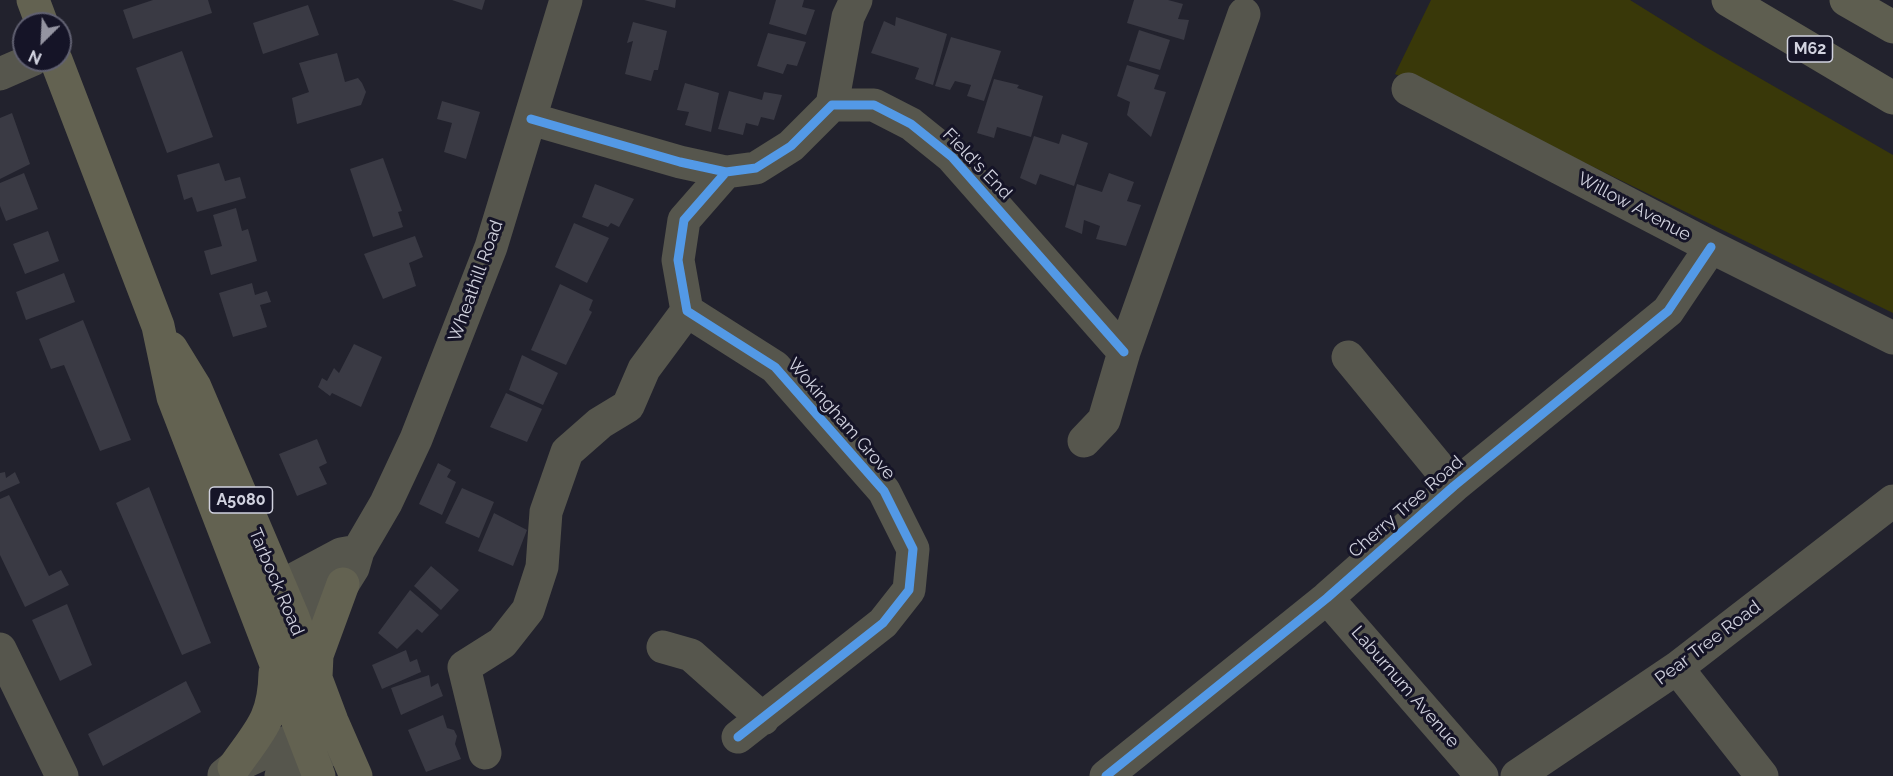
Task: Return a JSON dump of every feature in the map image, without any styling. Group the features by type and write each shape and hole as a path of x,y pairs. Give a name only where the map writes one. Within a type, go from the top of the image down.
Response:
{"highway":[{"name":"M62","path":"1728,0 1893,98"},
{"path":"1846,0 1893,27"}],"main road":[{"name":"Tarbock Road","path":"61,72 158,326 173,397 311,757"},
{"name":"Tarbock Road","path":"158,326 195,387 293,617 356,776"},
{"path":"316,679 317,656 343,584"},
{"path":"228,772 268,719 275,699 276,666"}],"street":[{"name":"Wheathill Road","path":"343,584 353,568 358,551 386,503 420,428 491,247 566,0"},
{"path":"531,119 680,162 726,172 756,168 791,146 832,105 848,17 856,0"},
{"path":"1084,441 1104,420 1124,352 1244,14"},
{"name":"Willow Avenue","path":"1408,89 1711,247 1893,338"},
{"name":"Field's End","path":"832,105 874,105 911,124 952,157 1124,352"},
{"path":"485,753 464,667 502,643 528,610 542,567 546,512 567,452 600,423 628,406 644,369 687,311 678,260 684,219 726,172"},
{"name":"Cherry Tree Road","path":"1106,776 1141,766 1454,486 1668,311 1711,247"},
{"name":"Wokingham Grove","path":"663,647 691,655 750,728 883,623 909,590 913,549 884,491 775,367 687,311"},
{"path":"1348,357 1454,486"},
{"name":"Pear Tree Road","path":"1517,776 1677,668 1893,501"},
{"path":"251,602 341,554 358,551"},
{"path":"263,635 343,584"},
{"name":"Laburnum Avenue","path":"1328,597 1482,776"},
{"path":"0,650 62,776"},
{"path":"1677,668 1762,776"},
{"path":"281,776 311,757 337,732"},
{"path":"228,772 311,757"}],"shaded area":[{"path":"1431,0 1630,0 1704,46 1893,155 1893,313 1579,160 1395,74"}],"building":[{"path":"153,0 208,0 212,13 133,39 123,10"},
{"path":"452,0 485,0 482,10"},
{"path":"644,0 676,0 675,8"},
{"path":"776,0 804,0 802,7 815,10 806,35 769,24"},
{"path":"1134,0 1168,0 1183,4 1178,19 1189,20 1184,40 1127,23"},
{"path":"308,5 319,35 263,54 253,23"},
{"path":"896,17 947,34 933,85 915,79 919,68 871,53 884,21 895,26"},
{"path":"633,22 667,31 658,70 654,70 651,81 625,74 633,41 627,43"},
{"path":"1139,30 1170,40 1160,70 1129,61"},
{"path":"768,33 806,42 797,66 787,64 783,74 757,66"},
{"path":"951,37 1001,51 984,101 967,96 971,85 955,81 950,90 935,86"},
{"path":"182,51 213,137 167,153 136,68"},
{"path":"337,53 345,82 358,78 362,83 366,92 361,105 297,124 292,98 309,92 299,63"},
{"path":"1127,65 1159,75 1154,89 1166,92 1151,137 1127,115 1130,102 1117,96"},
{"path":"994,79 1019,85 1017,88 1043,96 1031,137 997,127 994,138 977,133"},
{"path":"685,83 719,93 711,132 685,125 689,112 677,110"},
{"path":"729,91 762,100 764,92 782,95 774,120 761,117 758,126 746,123 743,135 718,129"},
{"path":"442,101 480,112 466,159 444,152 452,123 437,119"},
{"path":"12,113 30,164 0,179 0,118"},
{"path":"1062,134 1088,143 1074,186 1040,174 1036,185 1020,178 1034,136 1059,144"},
{"path":"383,158 402,211 398,212 403,227 373,237 350,169"},
{"path":"219,163 225,181 240,177 246,198 197,212 192,197 184,200 177,175"},
{"path":"24,173 38,209 6,221 0,206 0,183"},
{"path":"1109,173 1134,182 1127,201 1141,205 1126,246 1096,239 1100,226 1084,220 1082,234 1065,227 1077,184 1102,192"},
{"path":"595,184 634,199 619,227 611,223 608,227 582,217"},
{"path":"236,208 242,231 248,229 257,261 211,275 204,251 222,246 213,215"},
{"path":"574,223 609,238 587,283 555,267"},
{"path":"48,231 59,261 25,274 13,244"},
{"path":"415,236 423,257 409,263 416,286 383,299 364,254"},
{"path":"64,273 75,302 26,320 16,292"},
{"path":"252,283 255,295 267,291 271,302 260,305 267,327 233,337 219,293"},
{"path":"560,284 593,300 589,310 592,312 566,365 531,350"},
{"path":"83,320 131,440 100,451 64,365 51,369 39,339"},
{"path":"354,344 382,357 361,407 332,393 330,396 318,387 322,378 327,381 334,368 339,373"},
{"path":"522,355 558,373 543,405 509,390"},
{"path":"506,393 542,409 527,442 490,427"},
{"path":"317,439 327,463 319,467 327,484 297,496 279,454"},
{"path":"438,463 451,470 447,477 456,482 442,515 419,504"},
{"path":"5,472 6,478 15,472 20,483 0,492 0,473"},
{"path":"149,487 211,643 182,655 116,503"},
{"path":"462,488 494,502 479,538 445,523"},
{"path":"9,495 49,576 61,570 69,585 25,607 0,555 0,499"},
{"path":"494,513 527,530 513,566 478,551"},
{"path":"431,566 459,590 441,610 414,586"},
{"path":"410,590 439,615 422,633 417,629 397,649 378,633"},
{"path":"67,604 92,665 60,681 32,620"},
{"path":"406,650 410,662 417,659 421,672 382,689 372,665"},
{"path":"429,675 431,687 438,683 443,696 401,715 391,688"},
{"path":"186,681 201,712 103,766 88,734"},
{"path":"443,715 447,728 454,730 457,736 455,744 461,759 426,772 408,730"}],"cycle path":[{"path":"531,119 680,162 726,172 756,168 791,146 832,105 874,105 911,124 952,157 1124,352"},
{"path":"726,172 684,220 678,260 687,311 775,367 884,491 913,549 909,590 883,623 738,737"},
{"path":"1106,776 1327,598 1454,486 1668,311 1711,247"}]}
